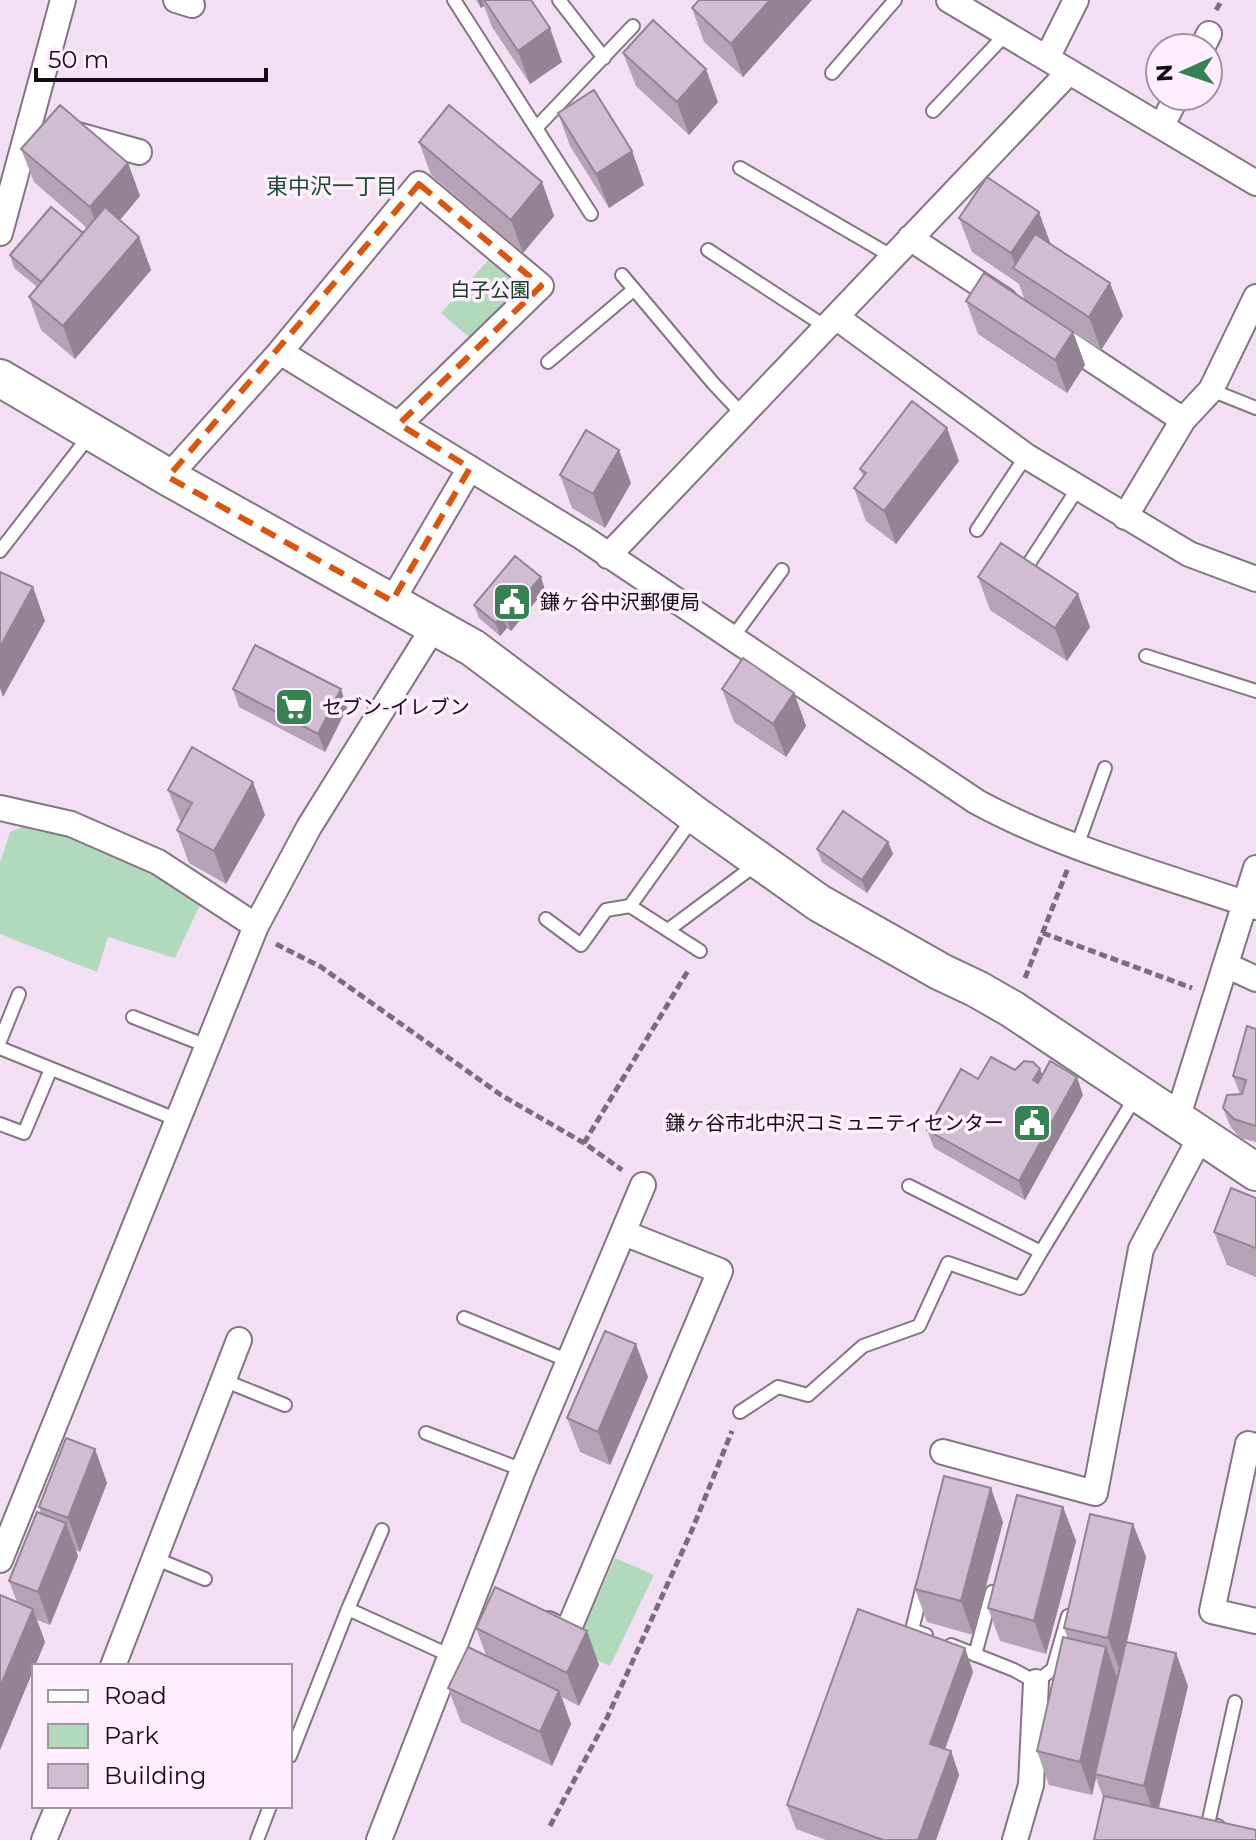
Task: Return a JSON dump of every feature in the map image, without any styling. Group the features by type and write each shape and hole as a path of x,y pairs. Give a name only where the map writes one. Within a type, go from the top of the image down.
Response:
{"street":[{"path":"0,233 63,0"},
{"path":"949,0 1256,183"},
{"path":"1047,58 1076,0"},
{"path":"608,556 1069,72"},
{"path":"1162,125 1169,112"},
{"path":"29,122 139,152"},
{"path":"168,477 280,352 419,184 541,286 399,424"},
{"path":"910,238 1183,420"},
{"path":"1125,517 1183,420 1211,390 1256,297"},
{"path":"831,322 1026,456 1125,517 1189,554 1256,579"},
{"path":"280,352 608,556 977,802 1011,820 1077,846 1251,905"},
{"path":"0,378 168,477 473,648 695,815 819,903 1012,1009 1256,1172"},
{"path":"392,601 470,468"},
{"path":"0,1560 256,926 309,827 435,625"},
{"path":"0,808 71,824 158,862 256,926"},
{"path":"943,1452 1095,1493 1141,1249 1189,1127 1217,997 1226,965 1251,905 1256,868"},
{"path":"1226,965 1256,979"},
{"path":"379,1840 523,1470 643,1185"},
{"path":"528,1614 567,1633 724,1262 624,1233"},
{"path":"114,1664 239,1340"},
{"path":"1256,1446 1248,1444 1212,1611 1256,1621"},
{"path":"477,1589 502,1602"},
{"path":"1015,1840 1031,1785 1036,1682"},
{"path":"44,1840 57,1808"}],"lane":[{"path":"454,0 591,214"},
{"path":"559,0 604,58"},
{"path":"832,73 895,0"},
{"path":"536,128 633,26"},
{"path":"933,111 1006,34"},
{"path":"740,168 893,257"},
{"path":"708,250 831,322"},
{"path":"622,275 632,291 743,415"},
{"path":"548,362 632,291"},
{"path":"1211,390 1256,408"},
{"path":"0,551 92,433"},
{"path":"977,530 1026,456"},
{"path":"1024,571 1078,488"},
{"path":"733,637 782,570"},
{"path":"1146,656 1256,691"},
{"path":"1077,846 1105,768"},
{"path":"630,906 695,815"},
{"path":"668,930 760,861"},
{"path":"546,919 581,945 606,910 630,906 700,951"},
{"path":"0,1041 19,994"},
{"path":"133,1017 207,1046"},
{"path":"0,1048 178,1120"},
{"path":"0,1124 24,1133 51,1069"},
{"path":"740,1412 778,1387 808,1395 863,1346 919,1326 948,1263 1020,1288 1137,1094"},
{"path":"909,1186 1041,1252"},
{"path":"464,1318 569,1361"},
{"path":"223,1380 285,1405"},
{"path":"426,1433 523,1470"},
{"path":"292,1751 382,1530"},
{"path":"154,1558 205,1579"},
{"path":"925,1574 912,1630 1036,1682 1053,1669 1070,1610"},
{"path":"975,1655 996,1578"},
{"path":"348,1609 451,1656"},
{"path":"1232,1829 1208,1824 1235,1702"},
{"path":"257,1840 269,1808"}],"path":[{"path":"1012,1009 1077,846"},
{"path":"256,926 262,937 321,967 501,1095 584,1143 643,1185"},
{"path":"1043,933 1217,997"},
{"path":"584,1143 700,951"},
{"path":"550,1826 606,1720 692,1530 740,1412"}],"highlighted area":[{"path":"419,184 541,286 399,424 470,468 392,601 168,477"}],"green space":[{"name":"白子公園","path":"489,259 516,281 516,296 470,338 441,313"},
{"path":"25,826 77,836 146,865 201,903 175,958 108,937 97,972 0,934 0,863 10,832"},
{"path":"615,1558 654,1575 610,1666 574,1650"}],"building":[{"path":"484,0 531,0 550,28 518,51"},
{"path":"699,0 770,0 731,44 692,8"},
{"path":"653,20 706,69 677,102 623,53"},
{"path":"594,90 632,151 596,174 558,113"},
{"path":"60,105 128,163 90,207 21,149"},
{"path":"449,105 542,182 511,220 419,142"},
{"path":"987,177 1039,212 1011,253 959,218"},
{"path":"51,207 83,233 41,282 10,255"},
{"path":"105,207 139,237 63,326 29,297"},
{"path":"1035,234 1110,283 1089,317 1013,268"},
{"path":"984,273 1073,332 1055,360 966,301"},
{"path":"912,401 947,428 884,511 854,488 866,473 860,469"},
{"path":"586,430 619,450 593,494 560,475"},
{"path":"1001,543 1078,594 1055,628 978,577"},
{"path":"515,556 541,577 506,618 503,615 496,623 474,605"},
{"path":"0,572 33,587 0,647"},
{"path":"255,645 341,689 318,734 233,689"},
{"path":"743,658 794,693 773,724 722,689"},
{"path":"192,747 253,782 214,851 177,830 192,803 168,790"},
{"path":"843,811 888,842 862,880 817,849"},
{"path":"1247,1026 1256,1029 1256,1126 1234,1119 1223,1108 1227,1095 1242,1094 1246,1080 1233,1076"},
{"path":"991,1057 1015,1070 1024,1061 1033,1062 1040,1069 1033,1080 1038,1083 1050,1061 1077,1077 1019,1181 927,1130 961,1069 978,1079"},
{"path":"1231,1188 1256,1198 1256,1248 1214,1232"},
{"path":"605,1331 636,1344 598,1432 567,1418"},
{"path":"66,1438 95,1449 68,1518 39,1507"},
{"path":"944,1476 991,1488 961,1601 915,1589"},
{"path":"1017,1495 1063,1507 1034,1621 988,1608"},
{"path":"37,1512 66,1523 38,1592 9,1581"},
{"path":"1090,1514 1133,1524 1108,1638 1064,1628"},
{"path":"495,1587 587,1631 567,1673 476,1628"},
{"path":"0,1595 33,1609 0,1687"},
{"path":"858,1609 965,1648 930,1744 951,1751 918,1840 883,1840 787,1805"},
{"path":"1063,1637 1106,1647 1080,1762 1037,1751"},
{"path":"1126,1642 1176,1653 1144,1786 1095,1774"},
{"path":"468,1647 559,1691 540,1732 448,1688"},
{"path":"1104,1796 1256,1830 1256,1840 1094,1840"}],"place":[{"name":"鎌ヶ谷中沢郵便局","path":"512,602"},
{"name":"セブン-イレブン","path":"294,707"},
{"name":"鎌ヶ谷市北中沢コミュニティセンター","path":"1032,1123"}],"district":[{"name":"東中沢一丁目","path":"332,186"}]}
